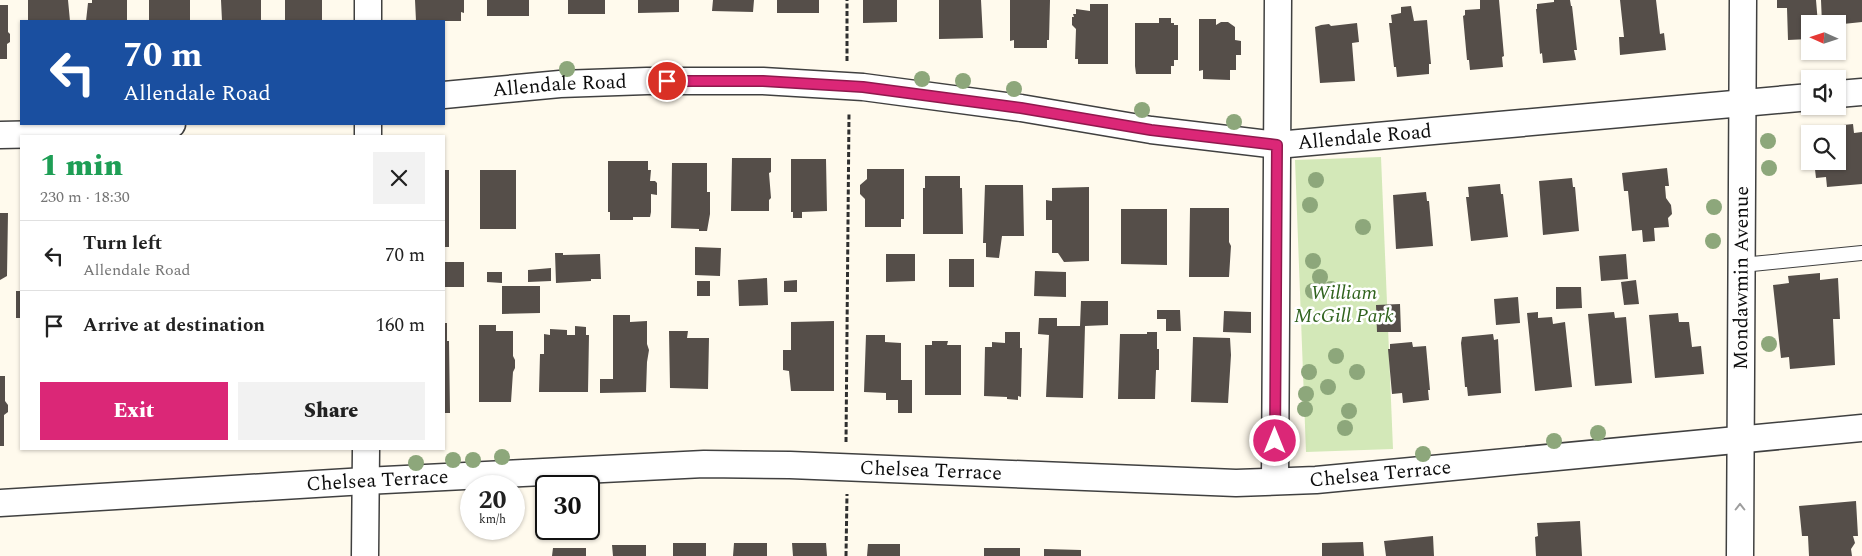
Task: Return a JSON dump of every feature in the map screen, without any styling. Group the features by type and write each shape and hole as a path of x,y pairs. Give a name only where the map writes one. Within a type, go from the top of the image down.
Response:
{"street":[{"path":"368,0 368,20"},
{"path":"1275,481 1278,0"},
{"name":"Mondawmin Avenue","path":"1740,556 1743,0"},
{"name":"Allendale Road","path":"445,95 560,84 647,81 763,81 853,86 1012,106 1151,130 1277,145 1801,98"},
{"path":"1846,93 1862,92"},
{"path":"0,135 48,134 160,125"},
{"name":"Chelsea Terrace","path":"0,503 366,481 704,464 790,465 1236,483 1316,480 1862,428"},
{"path":"365,556 366,450"}],"lane":[{"path":"1742,265 1862,253"}],"path":[{"path":"847,0 847,62"},
{"path":"846,450 849,108"},
{"path":"846,556 847,490"}],"green space":[{"name":"William McGill Park","path":"1381,157 1393,449 1306,452 1295,160"}],"building":[{"path":"28,0 68,0 70,20 28,20"},
{"path":"92,0 127,0 127,20 86,20 88,3 92,3"},
{"path":"149,0 190,0 190,20 149,20"},
{"path":"221,0 261,0 261,20 222,20"},
{"path":"285,0 322,0 322,20 285,20"},
{"path":"415,0 464,0 464,13 461,12 461,21 416,20"},
{"path":"487,0 529,0 529,16 487,16"},
{"path":"568,0 605,0 605,14 568,14"},
{"path":"638,0 679,0 679,12 638,13"},
{"path":"713,0 754,0 753,12 712,11"},
{"path":"777,0 819,0 819,13 777,13"},
{"path":"863,0 897,0 897,22 863,23"},
{"path":"939,0 981,0 983,38 939,39"},
{"path":"1010,0 1050,0 1047,48 1014,48 1014,40 1010,41"},
{"path":"1480,0 1499,0 1504,56 1502,57 1503,67 1470,70 1469,60 1467,60 1463,16 1465,15 1465,10 1480,9"},
{"path":"1554,0 1570,0 1577,50 1574,50 1576,60 1543,63 1542,53 1540,54 1536,9 1537,4 1554,2"},
{"path":"1620,0 1656,0 1660,34 1664,33 1666,50 1620,55 1619,37 1624,37"},
{"path":"1777,0 1816,0 1817,15 1801,15 1801,39 1788,40 1787,8 1777,8"},
{"path":"1821,0 1862,0 1862,22 1846,24 1846,15 1822,15"},
{"path":"1090,4 1108,4 1108,64 1078,64 1078,59 1075,59 1076,29 1072,25 1072,17 1074,17 1073,14 1076,14 1076,9 1090,11"},
{"path":"0,5 8,5 10,42 7,44 7,59 0,59"},
{"path":"1411,6 1414,21 1427,20 1431,64 1429,64 1429,74 1397,77 1396,67 1394,67 1389,23 1392,23 1391,15 1401,13 1401,7"},
{"path":"1159,18 1171,18 1171,23 1178,25 1178,60 1174,60 1174,66 1171,66 1171,74 1136,74 1135,23 1159,23"},
{"path":"1199,19 1216,19 1216,25 1221,22 1228,22 1235,27 1235,40 1241,41 1241,55 1236,55 1236,70 1230,70 1230,80 1203,79 1203,70 1199,71"},
{"path":"1357,23 1359,42 1352,43 1355,81 1320,83 1315,27 1329,24 1331,26"},
{"path":"1853,124 1854,133 1862,132 1862,184 1827,187 1826,177 1816,178 1815,170 1846,170 1846,125 1843,125"},
{"path":"732,158 771,158 771,172 769,173 771,198 769,200 769,211 731,211"},
{"path":"791,159 826,159 827,211 802,212 802,218 793,218 793,212 791,212"},
{"path":"608,161 648,161 648,170 651,170 650,181 657,183 657,195 651,194 650,217 633,217 633,220 610,220 610,212 608,212"},
{"path":"672,163 707,163 707,192 710,192 710,214 707,231 671,228"},
{"path":"1667,168 1669,186 1665,186 1666,198 1671,205 1672,214 1668,218 1669,227 1654,228 1655,241 1643,242 1642,230 1632,231 1628,191 1624,191 1622,173"},
{"path":"867,169 904,169 904,219 901,219 901,227 865,227 865,199 860,194 860,185 867,179"},
{"path":"445,170 449,170 449,247 445,247"},
{"path":"480,170 516,170 516,229 480,229"},
{"path":"925,176 960,176 963,234 923,234 923,188 925,188"},
{"path":"1572,178 1573,187 1575,187 1579,231 1543,235 1539,181"},
{"path":"1500,184 1508,237 1471,241 1466,197 1469,197 1468,187"},
{"path":"985,185 1023,185 1024,236 1002,236 999,258 986,257 986,243 983,243"},
{"path":"1089,187 1089,261 1064,262 1058,253 1052,253 1052,220 1046,220 1046,200 1052,201 1052,188"},
{"path":"1426,192 1427,201 1429,201 1433,246 1396,249 1393,195"},
{"path":"1190,208 1229,208 1229,242 1231,246 1229,277 1189,277"},
{"path":"1121,209 1167,209 1167,265 1121,264"},
{"path":"0,213 8,213 7,276 0,280"},
{"path":"695,247 721,248 720,276 695,275"},
{"path":"555,253 563,253 563,255 600,254 601,279 556,283"},
{"path":"886,254 915,254 915,281 886,282"},
{"path":"1626,254 1628,279 1601,281 1599,256"},
{"path":"949,259 974,259 974,287 949,287"},
{"path":"445,262 464,262 464,287 445,287"},
{"path":"551,268 551,281 528,282 528,270"},
{"path":"1035,271 1066,272 1066,297 1034,296"},
{"path":"487,272 502,272 502,283 487,282"},
{"path":"1820,273 1820,280 1838,278 1840,319 1833,319 1835,365 1790,369 1789,357 1781,358 1773,285 1789,283 1788,276"},
{"path":"767,278 768,305 739,306 738,280"},
{"path":"797,280 797,292 784,292 784,281"},
{"path":"1636,280 1639,304 1624,305 1621,282"},
{"path":"697,281 710,281 710,296 697,296"},
{"path":"502,286 540,286 540,313 502,314"},
{"path":"1556,287 1581,287 1582,308 1556,309"},
{"path":"16,291 20,291 20,318 16,318"},
{"path":"1518,297 1520,323 1496,325 1494,299"},
{"path":"1081,301 1108,301 1108,325 1085,326 1083,398 1046,397 1049,335 1038,334 1039,318 1057,318 1057,326 1080,326"},
{"path":"1400,304 1401,332 1377,332 1376,305"},
{"path":"1157,310 1180,310 1181,331 1166,331 1166,319 1157,319"},
{"path":"1224,311 1251,312 1251,333 1223,332"},
{"path":"1538,312 1538,318 1552,317 1553,324 1565,322 1572,387 1535,391 1527,313"},
{"path":"1614,312 1615,318 1626,317 1632,383 1595,386 1588,314"},
{"path":"1678,313 1679,322 1689,322 1692,347 1701,346 1704,374 1655,378 1649,315"},
{"path":"613,315 630,315 630,322 647,321 647,344 649,350 646,392 600,393 600,379 613,379"},
{"path":"834,321 834,391 791,391 789,371 783,370 783,350 791,350 791,322"},
{"path":"445,323 447,323 447,341 449,341 450,413 445,413"},
{"path":"479,325 496,325 496,331 513,331 515,368 513,372 511,402 479,402"},
{"path":"575,326 586,327 586,335 589,335 588,392 539,392 540,354 544,354 544,334 550,335 550,329 567,330 567,335 575,335"},
{"path":"669,331 688,331 687,338 709,338 708,389 670,388"},
{"path":"1005,332 1020,332 1020,348 1022,348 1021,397 1018,396 1018,400 1007,399 1007,397 984,396 985,347 992,347 992,342 1005,343"},
{"path":"1147,332 1157,332 1159,370 1156,370 1155,399 1118,399 1120,334 1147,334"},
{"path":"1493,334 1494,340 1498,339 1501,393 1468,396 1467,387 1465,387 1462,337"},
{"path":"866,335 885,335 885,342 901,343 901,380 912,380 912,413 898,413 898,400 886,400 886,393 864,392"},
{"path":"1193,337 1230,338 1231,355 1228,403 1191,402"},
{"path":"932,341 948,341 947,345 961,345 961,395 925,395 925,345 932,345"},
{"path":"1412,342 1413,347 1426,346 1430,390 1428,390 1429,400 1403,403 1402,393 1392,394 1388,349 1390,349 1390,344"},
{"path":"0,376 5,376 5,401 8,405 8,412 4,415 4,446 0,446"},
{"path":"1856,501 1858,536 1853,536 1855,543 1851,549 1852,556 1809,556 1808,536 1802,536 1799,506"},
{"path":"1580,521 1582,556 1536,556 1535,537 1538,536 1537,523"},
{"path":"1433,536 1434,556 1386,556 1384,541"},
{"path":"1363,542 1364,556 1322,556 1322,543"},
{"path":"673,543 706,543 706,556 673,556"},
{"path":"734,543 767,543 767,556 733,556"},
{"path":"792,543 826,543 827,556 793,556"},
{"path":"868,544 900,544 900,556 867,556"},
{"path":"612,545 646,545 646,556 613,556"},
{"path":"553,548 586,548 586,556 552,556"},
{"path":"984,548 1020,548 1020,556 984,556"},
{"path":"1044,549 1081,550 1081,556 1044,556"}],"route":[{"path":"667,81 763,81 863,87 1021,108 1151,130 1277,145 1275,441"}]}
